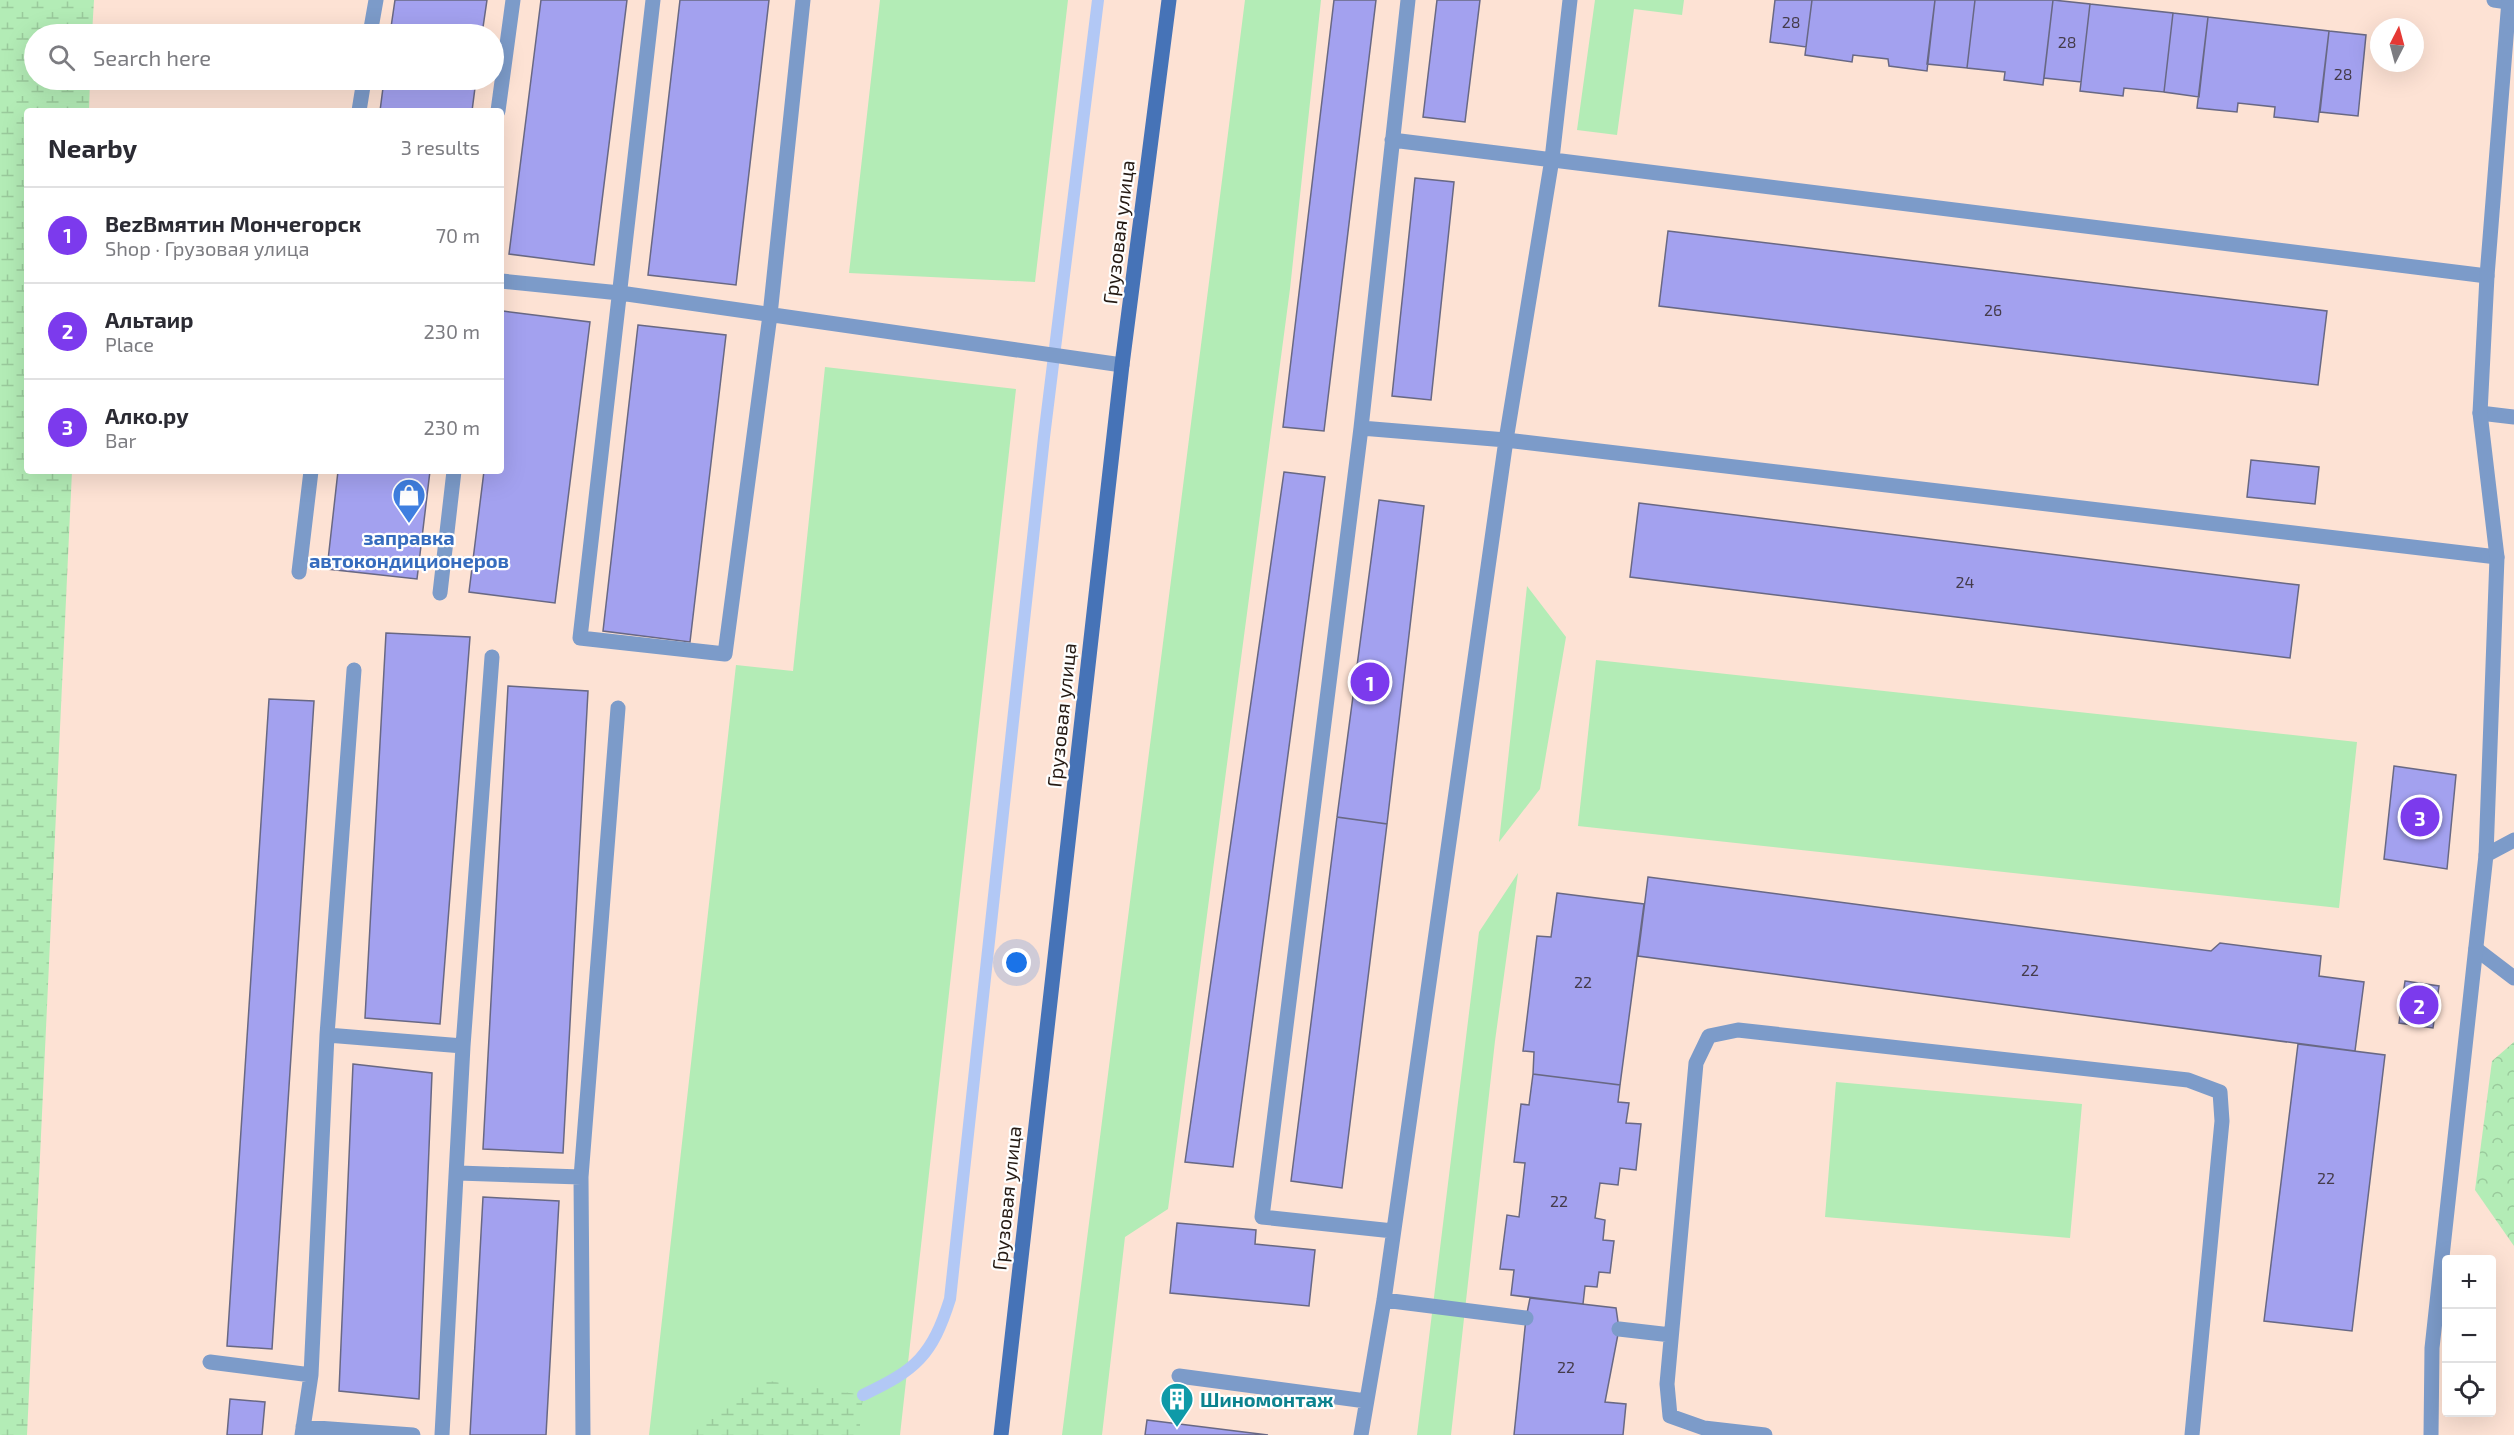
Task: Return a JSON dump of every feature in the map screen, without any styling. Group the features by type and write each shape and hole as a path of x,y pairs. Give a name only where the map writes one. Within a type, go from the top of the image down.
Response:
{"main road":[{"name":"Грузовая улица","path":"1001,1435 1122,365 1169,0"}],"street":[{"path":"372,24 376,0"},
{"path":"504,67 513,0"},
{"path":"653,0 580,638 725,654 770,315 803,0"},
{"path":"1393,1231 1262,1217 1361,428 1408,0"},
{"path":"1361,1435 1384,1300 1506,440 1552,159 1570,0"},
{"path":"2431,1435 2432,1348 2486,855 2497,557 2480,413 2503,1"},
{"path":"359,108 362,90"},
{"path":"498,108 501,90"},
{"path":"1392,140 2487,276"},
{"path":"504,281 620,293 1122,365"},
{"path":"2480,413 2514,417"},
{"path":"1361,428 1506,440 2497,557"},
{"path":"299,572 311,474"},
{"path":"440,593 454,474"},
{"path":"441,1435 458,1173 463,1046 492,657"},
{"path":"354,670 327,1035 310,1375 302,1431 413,1435"},
{"path":"583,1435 581,1177 618,708"},
{"path":"2486,855 2514,840"},
{"path":"2476,949 2514,978"},
{"path":"1765,1435 1704,1428 1670,1416 1667,1384 1696,1063 1709,1036 1738,1030 2188,1080 2220,1092 2222,1121 2192,1435"},
{"path":"327,1035 463,1046"},
{"path":"458,1173 581,1177"},
{"path":"1384,1300 1526,1318"},
{"path":"1619,1329 1671,1335"},
{"path":"210,1362 310,1375"},
{"path":"1179,1376 1366,1401"}],"green space":[{"path":"0,0 94,0 93,24 24,24 24,90 90,90 89,108 24,108 24,474 72,474 27,1435 0,1435"},
{"path":"880,0 1068,0 1035,282 849,273"},
{"path":"1245,0 1321,0 1290,289 1168,1209 1125,1237 1102,1435 1062,1435"},
{"path":"1595,0 1684,0 1682,15 1634,9 1617,135 1577,130"},
{"path":"825,367 1016,389 900,1435 649,1435 736,665 793,671"},
{"path":"1527,586 1566,637 1540,789 1499,842"},
{"path":"1596,660 2357,742 2339,908 1578,826"},
{"path":"1518,873 1495,1041 1451,1435 1417,1435 1479,932"},
{"path":"2514,1042 2514,1246 2475,1190 2492,1061"},
{"path":"1836,1082 2082,1104 2070,1238 1825,1217"},
{"path":"755,1379 863,1395 859,1435 690,1435 690,1430"}],"building":[{"path":"395,0 487,0 483,24 391,24"},
{"path":"541,0 627,0 594,265 509,254"},
{"path":"680,0 769,0 736,285 648,275"},
{"path":"1334,0 1376,0 1324,431 1283,427"},
{"path":"1437,0 1480,0 1465,122 1423,117"},
{"path":"1775,0 1812,0 1806,47 1770,42"},
{"path":"1812,0 1935,0 1927,71 1889,66 1888,59 1853,55 1852,62 1805,55"},
{"path":"1935,0 1975,0 1967,68 1927,64"},
{"path":"1975,0 2053,0 2043,85 2004,80 2005,72 1967,68"},
{"path":"2053,0 2090,4 2081,82 2044,78"},
{"path":"2090,4 2173,13 2164,92 2124,88 2123,96 2080,91"},
{"path":"2173,13 2208,17 2199,97 2164,92"},
{"path":"2208,17 2329,31 2318,122 2274,117 2275,107 2238,103 2237,112 2197,108"},
{"path":"2329,31 2366,35 2358,116 2320,112"},
{"path":"383,90 475,90 472,108 380,108"},
{"path":"1415,178 1454,182 1431,400 1392,396"},
{"path":"1668,231 2327,311 2318,385 1659,306"},
{"path":"504,311 590,322 555,603 469,592 484,474 504,474"},
{"path":"638,325 726,335 690,642 603,631"},
{"path":"2251,460 2319,467 2315,504 2247,497"},
{"path":"1284,472 1325,477 1233,1167 1185,1162"},
{"path":"338,474 430,474 417,579 327,569"},
{"path":"1379,500 1424,506 1387,824 1337,817"},
{"path":"1639,503 2299,585 2290,658 1630,577"},
{"path":"386,633 470,637 440,1024 365,1018"},
{"path":"508,686 588,691 563,1153 483,1149"},
{"path":"269,699 314,701 272,1349 227,1346"},
{"path":"2394,766 2456,775 2447,869 2384,859"},
{"path":"1337,817 1387,824 1342,1188 1291,1181"},
{"path":"1648,877 2211,951 2220,943 2321,956 2319,976 2364,982 2355,1051 1638,956"},
{"path":"1557,893 1644,904 1620,1085 1533,1074 1534,1052 1523,1051 1537,936 1551,937"},
{"path":"2405,981 2439,986 2433,1028 2399,1023"},
{"path":"2298,1044 2385,1055 2352,1331 2264,1321"},
{"path":"353,1064 432,1073 419,1399 339,1391"},
{"path":"1533,1074 1620,1085 1618,1102 1629,1103 1626,1123 1641,1124 1636,1170 1620,1168 1618,1185 1600,1183 1595,1218 1605,1220 1603,1240 1614,1241 1610,1273 1599,1272 1597,1287 1585,1286 1583,1304 1511,1295 1514,1270 1500,1269 1507,1215 1519,1217 1525,1163 1514,1162 1521,1104 1529,1105"},
{"path":"483,1197 559,1201 546,1435 470,1435"},
{"path":"1177,1223 1256,1230 1255,1244 1315,1250 1309,1306 1170,1293"},
{"path":"1530,1298 1616,1308 1619,1329 1605,1402 1626,1404 1623,1435 1514,1435"},
{"path":"230,1399 265,1402 262,1435 227,1435"},
{"name":"Шиномонтаж","path":"1147,1420 1268,1435 1145,1435"}],"waterway":[{"path":"863,1395 909,1369 920,1359 936,1335 950,1299 1044,437 1098,0"}],"place":[{"name":"заправка автокондиционеров","path":"409,524"},
{"name":"BezВмятин Мончегорск","path":"1370,682"},
{"name":"Алко.ру","path":"2420,817"},
{"name":"Альтаир","path":"2419,1005"},
{"name":"Шиномонтаж","path":"1177,1428"}]}
